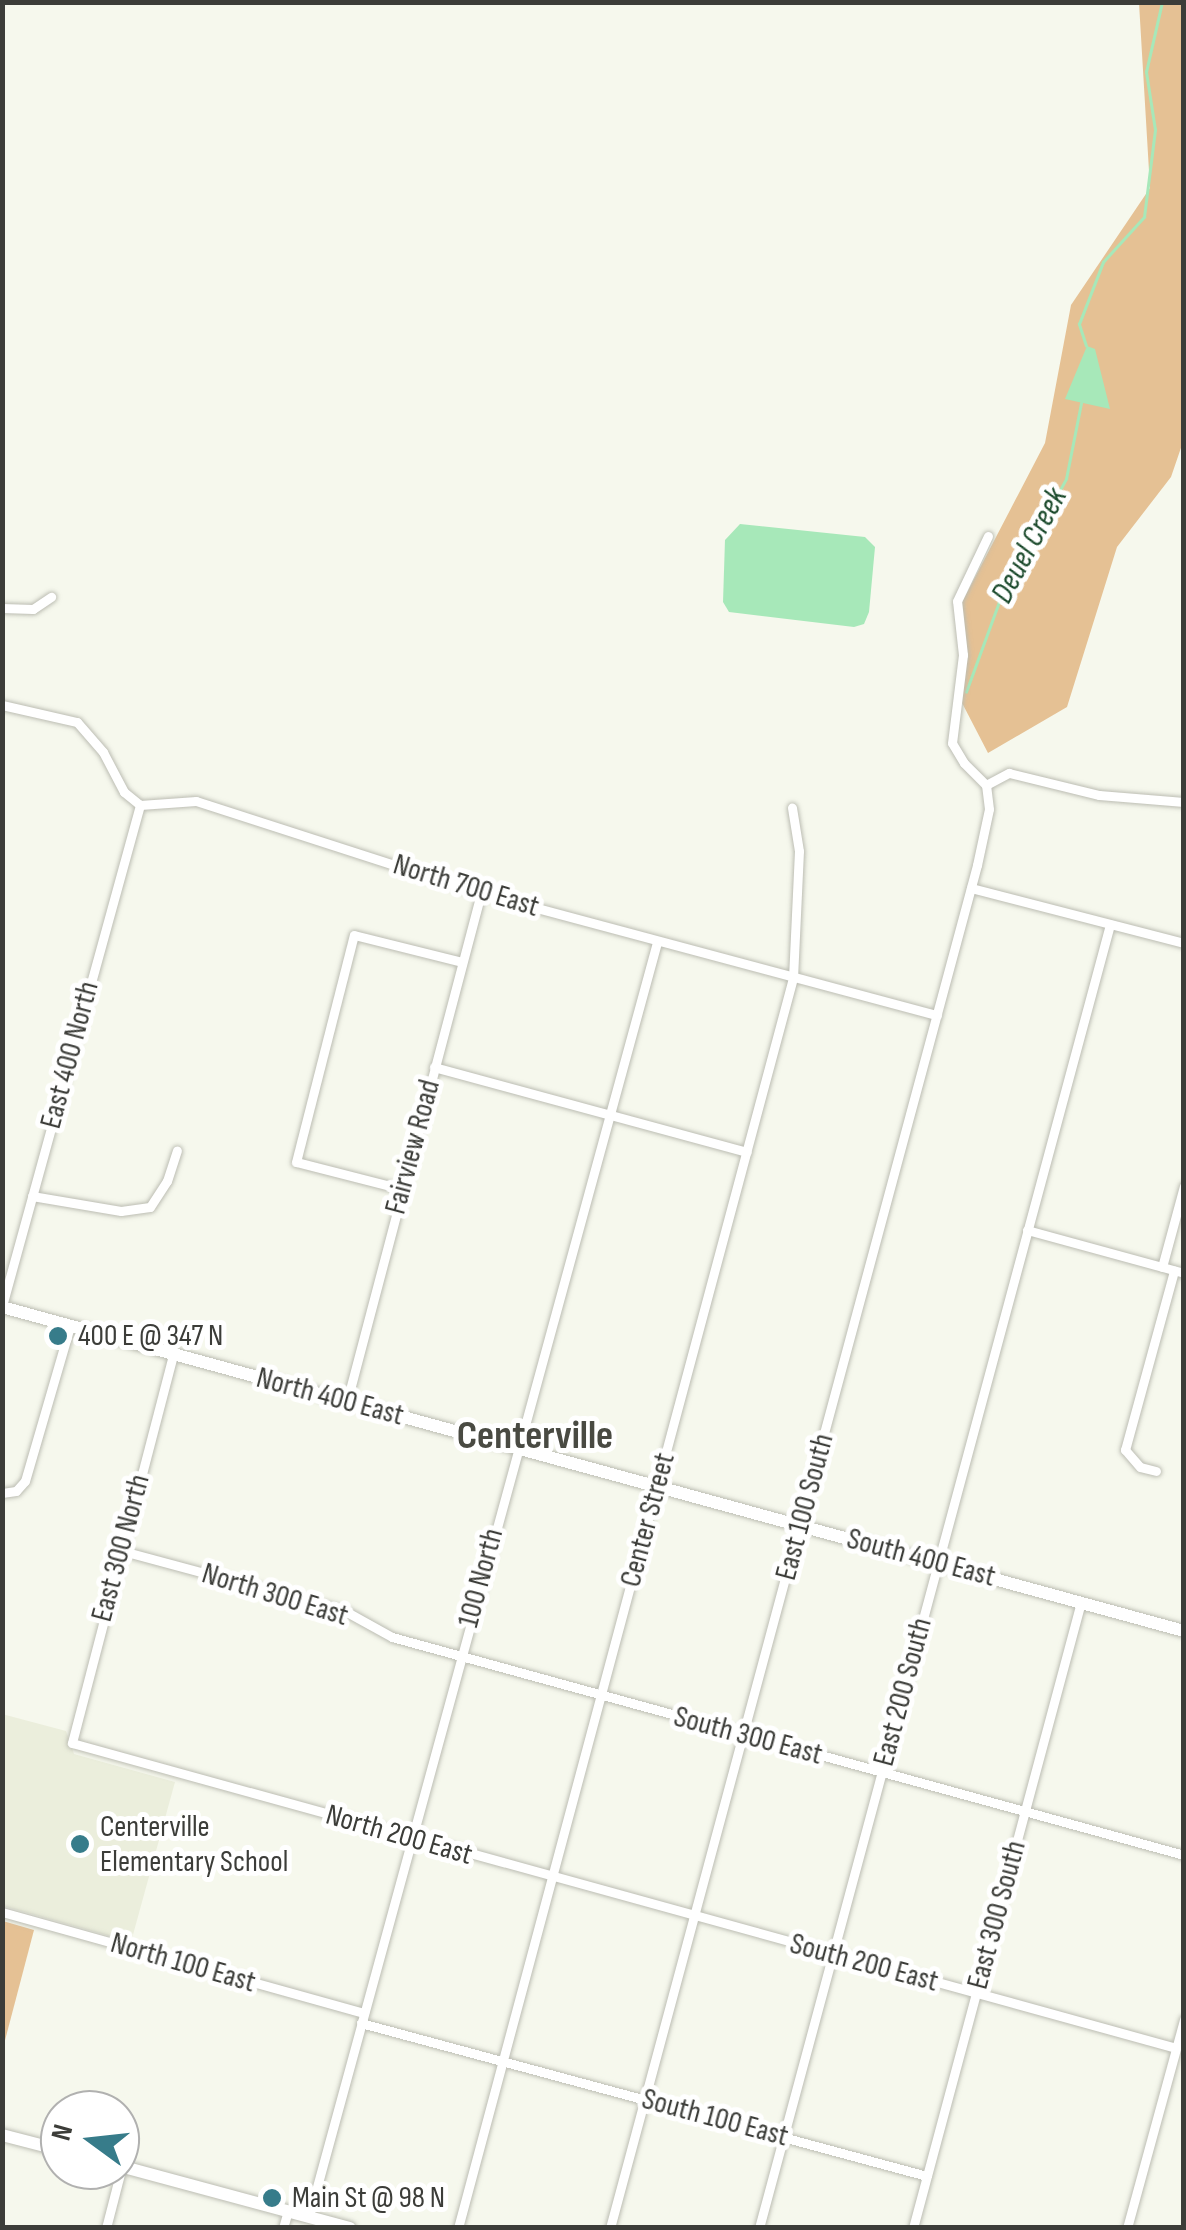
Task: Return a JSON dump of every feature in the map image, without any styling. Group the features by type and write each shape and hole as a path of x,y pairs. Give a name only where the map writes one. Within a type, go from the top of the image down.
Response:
{"street":[{"path":"988,536 957,601 963,656 952,742 964,763 986,785 1009,773 1098,795 1184,802"},
{"path":"2,608 32,609 51,597"},
{"path":"2,704 77,722 103,752 124,792 140,805"},
{"name":"East 100 South","path":"610,2228 971,888 988,808 986,785"},
{"name":"North 700 East","path":"140,805 196,801 480,893 937,1015"},
{"name":"East 400 North","path":"2,1306 140,805"},
{"name":"Center Street","path":"458,2228 793,978 799,852 792,808"},
{"path":"971,888 1184,943"},
{"name":"Fairview Road","path":"346,1401 480,893"},
{"name":"East 200 South","path":"760,2228 1110,924"},
{"path":"402,1189 296,1162 354,935 462,962"},
{"name":"100 North","path":"309,2216 657,942"},
{"path":"434,1068 746,1152"},
{"path":"32,1196 121,1211 150,1207 167,1181 177,1151"},
{"path":"1162,1268 1184,1186"},
{"path":"1028,1230 1179,1272 1125,1450 1140,1467 1156,1471"},
{"name":"North 400 East","path":"2,1306 657,1486"},
{"path":"2,1493 16,1491 27,1476 70,1326"},
{"name":"East 300 North","path":"72,1743 119,1550 173,1355"},
{"name":"South 400 East","path":"657,1486 1184,1631"},
{"name":"North 300 East","path":"119,1550 345,1611 392,1637 601,1696"},
{"name":"East 300 South","path":"913,2228 1081,1602"},
{"name":"South 300 East","path":"601,1696 1184,1855"},
{"name":"North 200 East","path":"72,1743 552,1878"},
{"name":"South 200 East","path":"552,1878 1176,2048"},
{"name":"North 100 East","path":"2,1912 504,2059"},
{"path":"1127,2228 1184,2020"},
{"name":"South 100 East","path":"504,2059 927,2176"},
{"path":"2,2135 40,2145"},
{"path":"140,2171 350,2228"},
{"path":"106,2228 115,2190"},
{"path":"284,2228 288,2210"}],"shaded area":[{"path":"1139,3 1183,3 1184,439 1171,477 1117,547 1067,707 988,753 960,699 958,610 1045,443 1071,305 1150,188"},
{"path":"1087,346 1095,349 1110,409 1065,399"},
{"path":"740,524 865,537 875,547 869,612 864,624 854,627 729,612 723,602 725,540"},
{"name":"Centerville Elementary School","path":"2,1714 66,1731 74,1754 175,1782 131,1942 3,1906"},
{"path":"2,1921 34,1930 3,2048"}],"waterway":[{"name":"Deuel Creek","path":"1086,346 1079,324 1103,262 1144,217 1155,130 1146,72 1162,2"},
{"name":"Deuel Creek","path":"966,692 1000,599 1066,479 1081,403"}],"place":[{"name":"400 E @ 347 N","path":"58,1336"},
{"name":"Centerville Elementary School","path":"80,1844"},
{"name":"Main St @ 98 N","path":"272,2198"}],"district":[{"name":"Centerville","path":"535,1436"}]}
